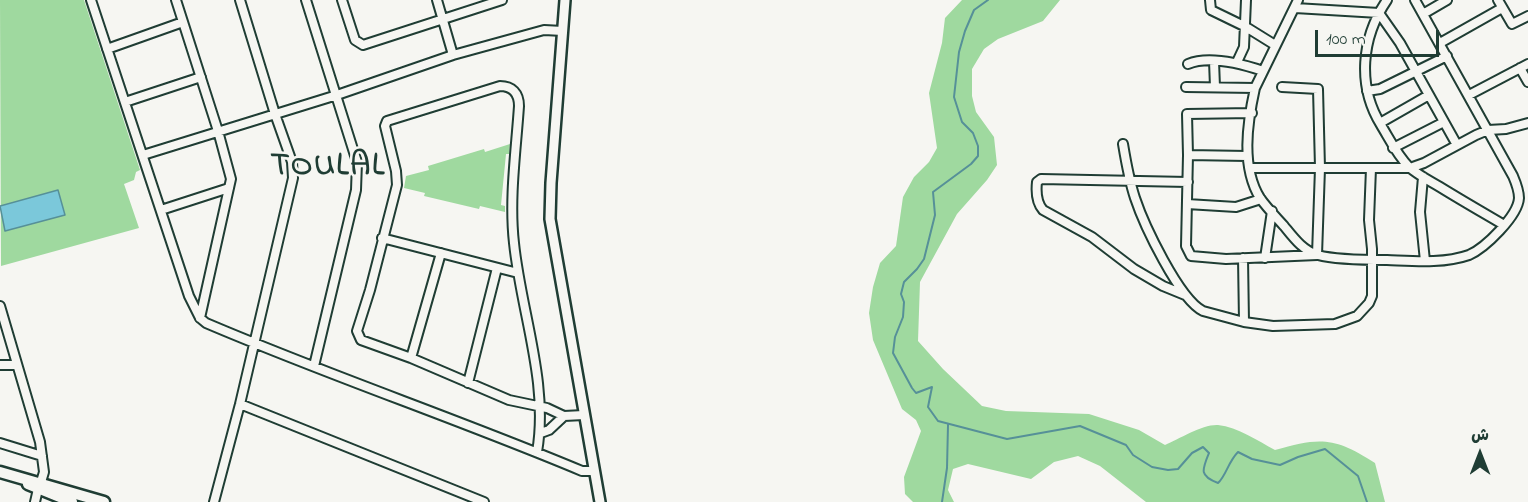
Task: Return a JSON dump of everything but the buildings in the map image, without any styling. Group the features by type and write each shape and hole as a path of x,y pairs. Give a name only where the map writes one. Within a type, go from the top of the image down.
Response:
{"main road":[{"path":"0,472 39,486 104,502"},
{"path":"39,486 72,502"}],"street":[{"path":"91,0 189,296 200,318 255,344 582,471 594,471"},
{"path":"176,0 231,179 200,318"},
{"path":"214,502 255,344 293,178 292,162 240,0"},
{"path":"306,0 337,95 358,171 356,190 314,366"},
{"path":"342,0 355,40 363,45 502,0"},
{"path":"437,0 453,55"},
{"path":"565,0 550,219 598,499"},
{"path":"1210,0 1211,10 1246,27 1275,45"},
{"path":"1237,62 1244,47 1246,0"},
{"path":"1387,0 1369,36 1364,64 1367,91 1380,123 1394,148 1410,168 1504,225"},
{"path":"1252,113 1187,114 1186,246 1191,256 1226,259 1317,255 1372,260 1425,261 1457,258 1471,254 1504,225 1516,208 1519,199 1518,191 1513,176 1415,0"},
{"path":"1423,14 1447,0"},
{"path":"1498,0 1512,24 1528,16"},
{"path":"1317,255 1297,242 1262,200 1255,188 1247,156 1255,88 1296,4 1379,13"},
{"path":"1440,43 1502,8"},
{"path":"1379,13 1416,72 1457,145"},
{"path":"107,49 183,22"},
{"path":"143,155 337,95 453,55 544,30 563,31"},
{"path":"1367,91 1380,89 1447,56"},
{"path":"1188,64 1214,61 1237,62 1263,71"},
{"path":"1214,61 1215,87"},
{"path":"1469,95 1524,66 1528,82"},
{"path":"125,102 201,77"},
{"path":"537,452 541,433 539,406 518,273 512,217 520,102 515,92 508,87 497,86 386,123 397,179 370,290 357,331 358,336 361,340 411,358 509,400 539,406 564,416 584,415"},
{"path":"1186,87 1255,88"},
{"path":"1282,87 1318,89 1320,168 1317,255"},
{"path":"1380,123 1429,95"},
{"path":"1394,148 1444,122"},
{"path":"1250,168 1410,168 1488,130 1506,129 1528,123"},
{"path":"1123,144 1130,181 1143,217 1185,295 1203,311 1244,322 1273,326 1335,324 1352,320 1371,300 1372,260 1369,220 1371,168"},
{"path":"1188,155 1247,156"},
{"path":"1423,177 1420,212 1425,261"},
{"path":"1185,295 1163,286 1134,269 1092,237 1043,210 1038,202 1036,188 1037,182 1041,179 1188,182"},
{"path":"161,210 229,188"},
{"path":"1187,204 1236,207 1262,200"},
{"path":"1265,258 1272,211"},
{"path":"382,238 518,273"},
{"path":"411,358 441,254"},
{"path":"1243,258 1244,322"},
{"path":"468,382 497,268"},
{"path":"0,306 42,456 44,472 35,502"},
{"path":"0,365 16,365"},
{"path":"240,404 484,502"},
{"path":"541,433 549,430 564,416"},
{"path":"0,443 42,456"}],"green space":[{"path":"0,0 84,0 140,170 136,172 134,180 124,184 139,228 1,266"},
{"path":"962,0 1060,0 1043,21 998,39 984,49 972,69 972,96 976,112 994,137 997,165 957,214 920,282 918,341 943,369 982,406 1006,411 1089,414 1139,430 1165,445 1198,429 1212,425 1240,431 1275,450 1304,443 1338,444 1375,463 1385,502 1146,502 1100,466 1078,456 1054,462 1031,479 968,464 953,469 948,490 954,502 913,502 905,494 904,477 921,431 916,420 902,409 873,340 869,313 880,263 896,246 903,197 914,177 929,162 937,148 929,93 942,43 945,18"},
{"path":"510,144 509,154 506,154 501,205 505,206 505,212 480,206 479,209 424,196 425,193 404,188 406,176 429,170 428,166 484,149 485,152"}],"water":[{"path":"58,190 65,215 5,231 0,206"}],"waterway":[{"path":"988,0 974,10 965,31 959,52 954,97 962,122 973,133 978,146 978,156 971,164 933,192 935,215 924,259 904,282 901,294 904,302 903,317 895,337 893,353 912,388 916,393 932,387 928,407 938,421 1007,439 1080,426 1126,445 1133,455 1152,467 1168,470 1178,469 1192,453 1203,447 1209,453 1204,468 1205,475 1218,483 1238,452 1252,459 1280,465 1325,449 1358,476 1367,502"},
{"path":"942,502 947,468 948,425"}],"district":[{"name":"TOULAL","path":"328,169"}]}
